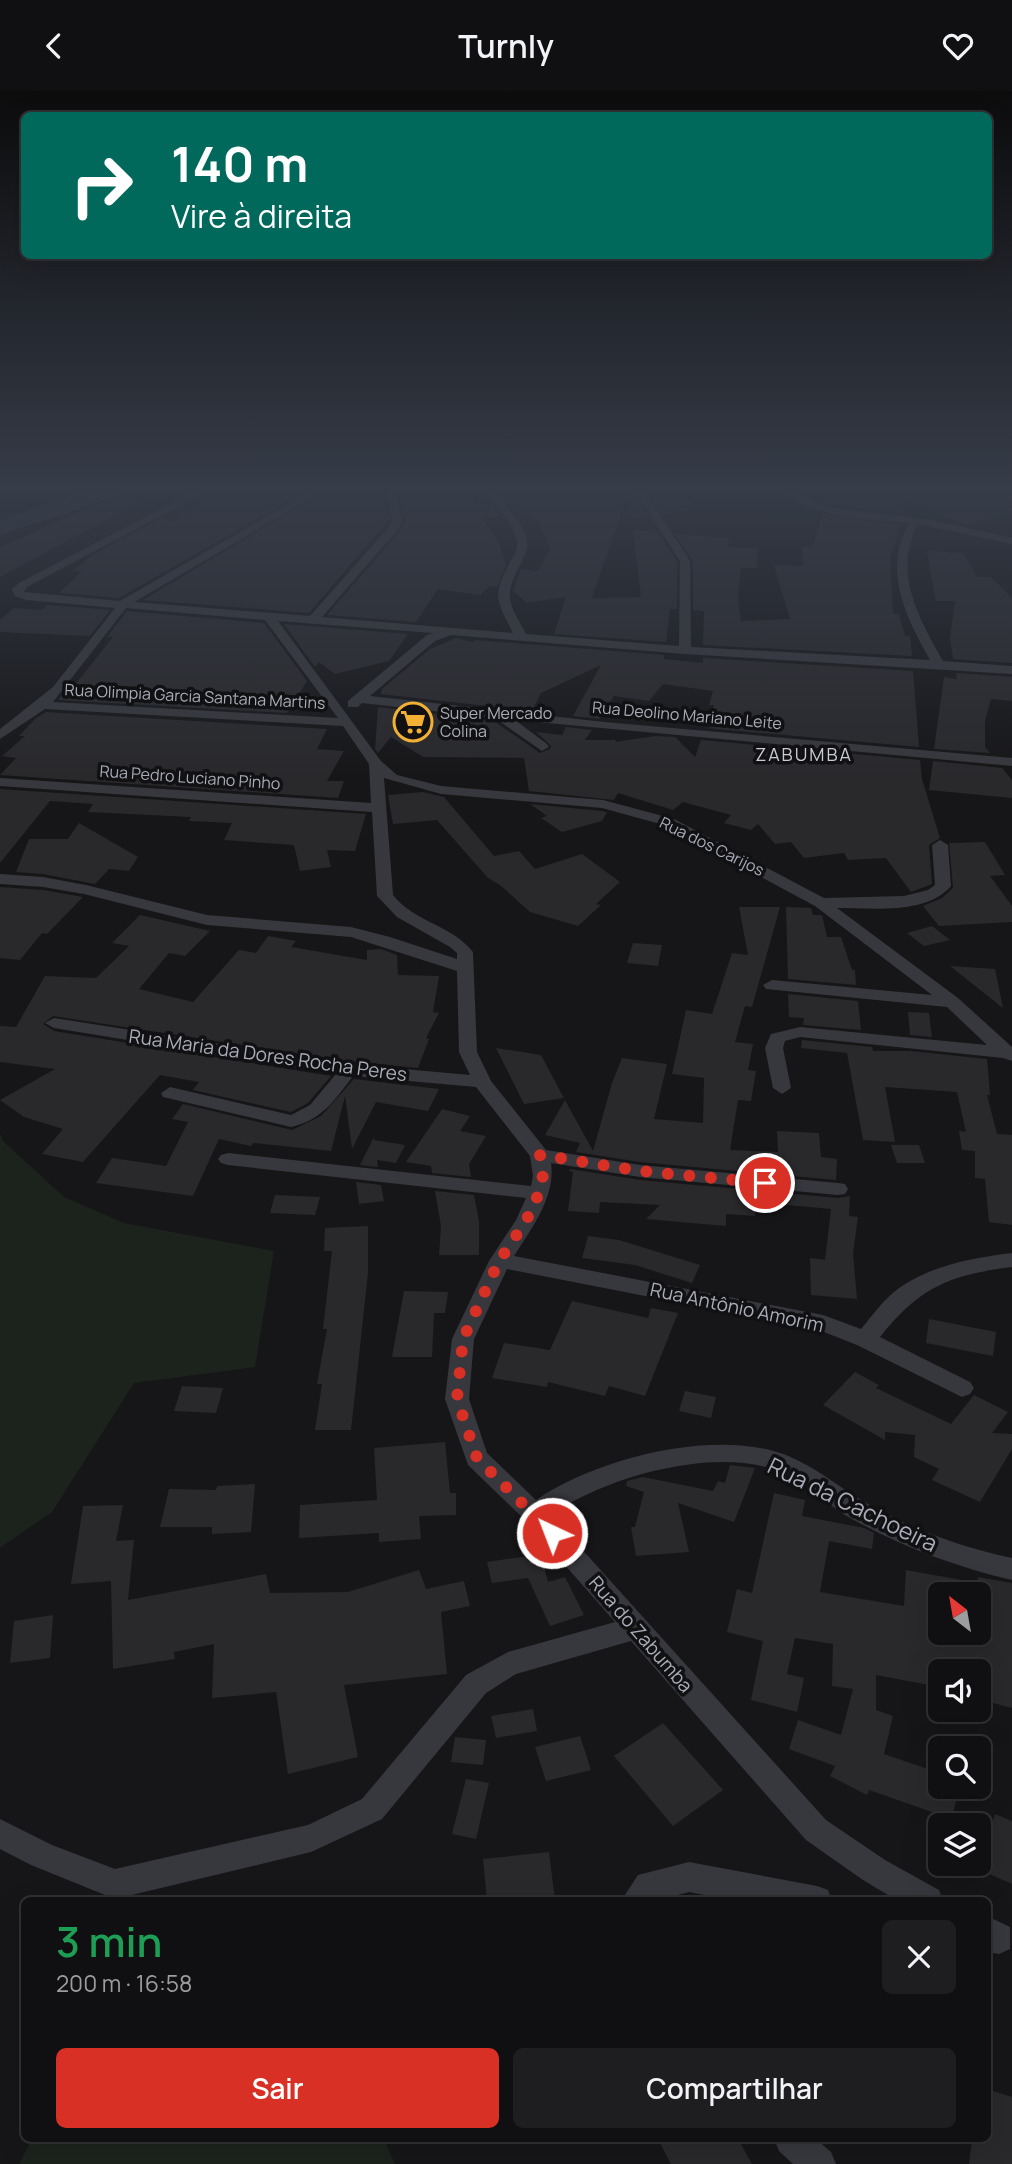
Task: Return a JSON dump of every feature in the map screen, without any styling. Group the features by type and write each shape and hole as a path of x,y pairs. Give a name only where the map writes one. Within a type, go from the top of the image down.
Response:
{"street":[{"path":"25,584 18,589 19,594 26,597 399,626 438,625 458,619 498,635"},
{"path":"0,735 58,690 124,603 157,584"},
{"path":"314,619 345,584"},
{"path":"504,584 505,606 521,636"},
{"path":"685,584 685,650"},
{"path":"904,584 909,612 939,664"},
{"name":"Rua dos Carijos","path":"268,616 376,764 392,778 442,790 603,804 637,812 700,836 821,903 952,1003 992,1041 1011,1051"},
{"path":"438,625 454,631 685,650 1012,670"},
{"path":"345,718 359,699 431,638 474,625"},
{"name":"Rua Deolino Mariano Leite","path":"359,699 604,726 1012,762"},
{"name":"Rua Olimpia Garcia Santana Martins","path":"42,705 345,718"},
{"path":"496,713 542,747"},
{"path":"376,764 385,896 404,917 457,943 465,952 468,1052 482,1083 540,1155 640,1171 838,1189"},
{"name":"Rua Pedro Luciano Pinho","path":"0,782 379,808"},
{"path":"821,903 905,901 938,893 943,886 940,845"},
{"path":"0,879 43,882 86,890 207,920 351,932 384,940 466,968"},
{"path":"772,985 952,1003"},
{"name":"Rua Maria da Dores Rocha Peres","path":"54,1023 348,1070 482,1083"},
{"path":"782,1088 774,1048 777,1038 786,1034 800,1032 1011,1051"},
{"path":"170,1093 291,1121 303,1120 312,1115 348,1070"},
{"name":"Rua do Zabumba","path":"540,1155 543,1175 539,1193 526,1221 499,1261 463,1339 457,1399 477,1458 535,1514 816,1830 874,1870 921,1897"},
{"path":"228,1159 539,1193"},
{"path":"865,1339 904,1296 929,1281 956,1269 1012,1260"},
{"name":"Rua Antônio Amorim","path":"499,1261 823,1323 865,1339 962,1388"},
{"name":"Rua da Cachoeira","path":"535,1514 569,1492 622,1471 725,1453 768,1459 813,1481 858,1510 916,1540 1012,1569"},
{"path":"0,1833 42,1855 115,1884 311,1838 372,1809 476,1684 508,1664 636,1628"},
{"path":"639,1897 649,1885 689,1877 796,1897"},
{"path":"794,2142 818,2164"}],"shaded area":[{"path":"0,1133 3,1141 64,1197 124,1223 274,1251 255,1367 134,1383 52,1512 0,1548"},
{"path":"30,2142 385,2142 395,2164 19,2164"}],"building":[{"path":"69,584 144,584 119,598 59,593"},
{"path":"170,584 334,584 309,613 143,600"},
{"path":"354,584 498,584 497,587 490,586 480,595 438,589 416,622 327,615"},
{"path":"516,584 597,584 592,598 641,597 639,584 677,584 677,609 670,609 666,642 554,634 566,597 527,603 513,591"},
{"path":"693,584 739,584 741,621 790,619 780,584 891,584 893,614 899,614 905,636 910,636 912,656 703,645 704,611 693,610"},
{"path":"933,584 998,584 1012,598 1012,663 953,659 950,638 955,601 936,601"},
{"path":"47,605 110,610 90,636 0,632 0,620 14,608 42,610"},
{"path":"127,611 264,623 307,681 287,713 58,700 65,691 70,691 113,637 107,637"},
{"path":"284,624 408,634 389,661 335,674 319,662 315,667"},
{"path":"456,638 473,642 475,640 664,655 664,659 703,663 703,658 913,671 919,747 706,728 760,720 712,712 714,705 709,705 713,691 663,684 649,701 614,696 599,719 573,716 601,665 541,693 532,711 380,694 383,688 430,649"},
{"path":"956,673 1012,677 1012,701 991,699 985,721 985,747 990,753 934,749 944,677 957,679"},
{"path":"378,707 494,721 540,753 551,746 536,732 562,735 566,727 592,730 585,740 616,740 615,742 655,736 675,737 695,757 701,740 920,760 922,779 940,838 929,845 932,884 911,892 886,858 848,860 844,853 804,858 791,842 775,844 758,824 751,830 724,823 731,815 683,802 673,810 618,793 614,800 529,791 524,758 423,757 391,737 378,753 375,749"},
{"path":"46,712 327,729 317,749 344,751 327,781 344,781 338,798 0,775 16,758 2,756 25,736 19,736 36,718"},
{"path":"933,761 1002,768 1012,780 1012,798 929,790"},
{"path":"0,789 366,814 355,851 327,850 331,867 300,871 294,845 224,840 232,823 189,821 191,817 88,812 93,804 50,801 0,863"},
{"path":"423,792 444,797 494,856 519,851 535,869 582,854 620,882 596,904 601,905 578,926 530,912 500,885 488,878 437,820 393,824 388,795"},
{"path":"530,804 607,812 602,821 562,832 541,818 547,816"},
{"path":"79,823 138,857 129,871 109,869 95,884 16,872 29,839 68,839"},
{"path":"985,842 1005,875 990,876 1012,906 1012,922 939,926 923,906 942,898 953,888 949,843"},
{"path":"0,887 43,890 83,897 47,934 42,933 20,960 0,958"},
{"path":"739,907 780,907 752,1007 745,1006 735,1042 753,1044 748,1070 756,1071 751,1101 738,1100 730,1150 778,1152 777,1131 819,1133 821,1157 837,1159 836,1180 640,1162 576,1152 580,1143 545,1135 565,1100 593,1151 612,1083 622,1058 667,1064 654,1119 703,1123 704,1078 672,1074 686,1010 712,1014 732,953 748,955"},
{"path":"786,907 811,908 813,915 822,915 827,937 841,937 852,970 855,970 856,985 788,979"},
{"path":"140,915 210,931 185,956 169,953 139,989 193,1002 239,950 256,953 268,936 296,941 291,947 367,960 367,950 381,949 397,955 398,975 439,976 433,1012 439,1013 426,1038 429,1039 418,1068 348,1061 53,1016 43,1024 54,1031 331,1076 308,1103 291,1112 193,1090 199,1082 160,1075 83,1162 42,1154 63,1129 24,1117 0,1100 55,1069 0,1062 0,1026 16,1027 45,976 96,978 129,946 112,943"},
{"path":"932,926 950,940 924,946 907,933"},
{"path":"633,943 662,945 658,966 627,963"},
{"path":"950,966 995,969 1003,1008"},
{"path":"788,994 858,1001 861,1030 803,1025 804,1018 789,1017"},
{"path":"908,1012 929,1013 932,1037 910,1035"},
{"path":"802,1040 872,1047 873,1051 911,1051 987,1059 990,1095 987,1095 997,1134 1012,1135 1012,1225 989,1222 985,1179 975,1178 975,1151 962,1150 959,1131 966,1132 957,1092 885,1087 895,1142 863,1140 847,1053 801,1048"},
{"path":"496,1048 541,1055 564,1098 524,1104"},
{"path":"354,1079 439,1089 428,1111 376,1102 352,1149 345,1096 331,1151 253,1143 251,1146 219,1139 193,1196 96,1183 112,1158 166,1166 188,1122 172,1119 183,1104 292,1130 321,1116"},
{"path":"442,1109 470,1116 460,1131 486,1136 469,1164 471,1177 432,1173 431,1166 406,1162"},
{"path":"374,1137 374,1140 405,1145 396,1163 377,1160 378,1167 360,1165"},
{"path":"891,1145 919,1145 925,1163 897,1163"},
{"path":"570,1169 640,1180 838,1198 850,1196 849,1216 858,1217 853,1253 857,1299 811,1295 810,1258 825,1260 831,1209 755,1202 755,1216 726,1214 726,1226 646,1219 660,1205 600,1202 599,1213 568,1211 573,1172 569,1171"},
{"path":"356,1182 381,1185 384,1201 359,1204"},
{"path":"435,1191 474,1195 479,1221 479,1255 439,1255 441,1226"},
{"path":"275,1195 320,1197 315,1215 270,1213"},
{"path":"368,1226 368,1273 351,1430 315,1430 322,1384 317,1384 327,1329 323,1329 332,1251 324,1251 325,1228"},
{"path":"588,1236 619,1240 700,1265 692,1283 635,1265 582,1258"},
{"path":"404,1291 448,1292 445,1313 434,1313 432,1357 392,1357"},
{"path":"572,1301 648,1318 651,1308 678,1313 645,1396 609,1386 605,1396 548,1382 547,1387 492,1378 504,1343 550,1350"},
{"path":"929,1319 996,1332 993,1356 926,1343"},
{"path":"855,1372 879,1385 876,1388 951,1424 974,1395 1008,1412 992,1433 1012,1434 1012,1449 980,1502 932,1480 939,1469 914,1457 915,1435 885,1432 885,1440 823,1405"},
{"path":"182,1386 223,1388 216,1413 174,1411"},
{"path":"685,1391 716,1397 711,1418 679,1411"},
{"path":"445,1442 450,1493 456,1493 456,1515 419,1516 421,1539 379,1542 379,1533 299,1538 300,1505 377,1500 374,1448"},
{"path":"730,1465 755,1468 734,1522 678,1503 689,1552 636,1556 631,1527 635,1527 644,1492 626,1486 627,1481 643,1477 713,1491 718,1481 725,1483"},
{"path":"255,1484 251,1532 212,1534 212,1527 160,1527 169,1489 216,1490 217,1486"},
{"path":"774,1493 805,1500 802,1516 864,1528 874,1533 872,1549 829,1541 820,1592 904,1606 906,1570 972,1582 928,1582 928,1645 991,1645 991,1582 978,1582 978,1577 1012,1583 1012,1708 991,1702 991,1659 928,1659 928,1685 876,1675 876,1710 893,1716 884,1754 928,1769 928,1799 956,1799 953,1813 935,1813 869,1790 867,1795 830,1776 835,1766 789,1749 798,1720 841,1735 853,1689 832,1686 833,1644 795,1638 787,1674 804,1678 797,1712 751,1700 763,1641 727,1632 737,1589 752,1593"},
{"path":"123,1505 116,1541 134,1540 128,1600 266,1574 270,1593 348,1592 419,1570 426,1589 464,1581 470,1606 441,1612 447,1674 344,1685 358,1757 288,1774 276,1692 212,1698 214,1644 174,1652 175,1659 113,1669 111,1581 71,1584 83,1506"},
{"path":"541,1554 548,1582 565,1577 584,1615 550,1626 528,1578 492,1583 487,1562"},
{"path":"53,1615 50,1658 10,1663 14,1621"},
{"path":"533,1709 537,1731 496,1738 491,1716"},
{"path":"663,1723 723,1790 673,1826 614,1756"},
{"path":"580,1736 591,1770 546,1781 535,1747"},
{"path":"455,1737 486,1740 483,1765 451,1762"},
{"path":"466,1779 489,1783 476,1839 452,1834"},
{"path":"995,1814 1012,1821 1012,1884 991,1875 991,1827"},
{"path":"549,1852 555,1897 487,1897 483,1859"},
{"path":"991,2090 1012,2097 1012,2164 969,2164 972,2142 991,2142"},
{"path":"660,2142 740,2142 752,2164 671,2164"}],"place":[{"name":"Super Mercado Colina","path":"413,722"}],"district":[{"name":"ZABUMBA","path":"804,754"}],"route":[{"path":"552,1533 477,1458 457,1399 463,1339 499,1261 526,1221 539,1193 543,1175 540,1155 640,1171 765,1183"}]}
